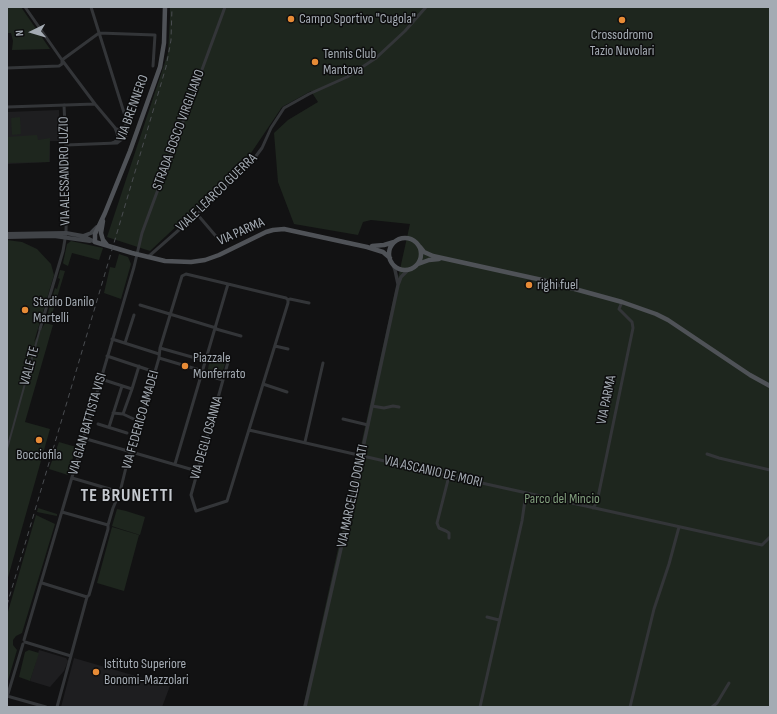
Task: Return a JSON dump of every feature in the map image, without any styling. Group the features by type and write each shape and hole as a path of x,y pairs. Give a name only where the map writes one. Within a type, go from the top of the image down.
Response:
{"main road":[{"name":"VIA BRENNERO","path":"95,242 95,234 130,151 160,67 164,43 165,7"},
{"name":"VIA BRENNERO","path":"95,242 101,234 105,213"},
{"name":"VIA BRENNERO","path":"83,236 91,233 95,229 105,213"},
{"name":"VIA PARMA","path":"95,242 136,255 175,262 204,260 219,255 266,232 277,229 290,230 367,247 383,252 391,260"},
{"path":"7,234 83,236 95,242"},
{"path":"101,234 104,242 108,246"},
{"path":"7,237 66,235 95,242"},
{"path":"420,247 421,258 414,268 408,270 398,268 391,260 390,249 395,241 403,238 410,238 429,255 542,280 622,302 656,314 668,320 750,375 770,386"},
{"name":"VIA PARMA","path":"367,247 384,245 395,241"},
{"path":"418,264 429,260 445,259"}],"street":[{"path":"32,7 26,9 62,60 118,133 118,138 115,142 108,144"},
{"path":"66,145 117,143 126,136 128,128 91,7"},
{"name":"STRADA BOSCO VIRGILIANO","path":"136,255 142,232 225,7"},
{"name":"VIALE LEARCO GUERRA","path":"148,257 197,214 253,160 262,148 271,128 284,108 309,94 347,77 376,58 426,7"},
{"path":"7,68 59,66 62,64 62,60 99,33 155,35 153,66"},
{"path":"7,107 95,104"},
{"name":"VIA ALESSANDRO LUZIO","path":"64,105 66,145 66,235"},
{"path":"114,127 118,130 122,130 126,125 126,119"},
{"path":"197,214 220,241"},
{"name":"VIALE TE","path":"7,449 66,235"},
{"name":"VIA GIAN BATTISTA VISI","path":"7,697 42,583 136,255"},
{"name":"VIA MARCELLO DONATI","path":"391,260 398,285"},
{"name":"VIA MARCELLO DONATI","path":"305,707 362,456 398,285 401,277 408,270"},
{"name":"VIA FEDERICO AMADEI","path":"57,707 87,597 89,595 113,508 120,492 125,466 132,451 180,280 182,276 186,274 228,284"},
{"path":"174,464 208,355 228,284 286,298 288,300 290,299 309,303"},
{"path":"249,430 288,300"},
{"name":"VIA PARMA","path":"594,508 597,502 634,328 632,322 619,309 622,302"},
{"path":"140,305 241,336"},
{"path":"125,343 134,315"},
{"path":"112,339 159,354"},
{"path":"275,346 288,349"},
{"path":"160,348 206,361"},
{"name":"VIA DEGLI OSANNA","path":"208,355 228,362 191,495 196,511 227,501 249,430"},
{"path":"107,356 155,372"},
{"path":"159,358 223,380"},
{"path":"305,442 323,363"},
{"path":"123,414 139,366"},
{"path":"101,378 132,389"},
{"path":"263,384 287,392"},
{"path":"109,427 122,386"},
{"path":"372,406 384,408 393,406 399,407"},
{"path":"114,413 123,414 140,422"},
{"path":"343,419 368,425"},
{"path":"98,424 127,433"},
{"name":"VIA ASCANIO DE MORI","path":"249,430 762,545 770,537"},
{"path":"83,438 197,471"},
{"path":"707,454 770,470"},
{"path":"449,476 437,523 439,528 449,534 449,538"},
{"path":"72,478 120,492"},
{"path":"480,707 522,521 526,493"},
{"path":"62,512 108,525"},
{"path":"630,707 654,609 669,564 679,527"},
{"path":"42,583 87,597"},
{"path":"487,617 499,620"},
{"path":"24,642 71,656"},
{"path":"712,707 717,703 729,683"},
{"path":"7,697 46,707"}],"shaded area":[{"path":"59,110 60,141 50,141 50,162 7,164 7,112"},
{"path":"39,650 66,658 68,661 64,671 50,687 30,681"},
{"name":"Istituto Superiore Bonomi-Mazzolari","path":"74,658 170,686 162,707 61,707"}],"green space":[{"path":"7,7 21,7 50,49 12,50 13,41 11,33 7,33"},
{"name":"Parco del Mincio","path":"170,7 770,7 770,707 303,707 410,224 371,220 363,222 358,235 294,224 278,182 274,133 288,120 318,102 311,91 282,107 245,162 150,251 107,237 168,53"},
{"path":"20,117 21,134 12,135 11,118"},
{"path":"37,135 38,140 50,138 49,162 7,163 7,137"},
{"path":"7,240 22,242 37,249 51,264 54,275 34,342 45,323 53,325 25,422 50,429 7,581"},
{"path":"71,241 103,248 99,260 72,253 68,266 64,264 67,244"},
{"path":"119,254 128,257 131,264 121,299 104,293 110,267 115,268"},
{"path":"60,270 65,271 50,321 46,320 55,288 57,289 60,279 58,278"},
{"path":"210,360 225,364 221,377 207,373"},
{"path":"59,442 76,447 68,475 49,469"},
{"path":"38,508 57,514 57,516 37,512"},
{"path":"117,509 126,511 121,529 112,526"},
{"path":"126,511 145,517 140,535 121,529"},
{"path":"36,515 55,524 22,633 16,636 13,640 13,645 17,650 7,684 7,615"},
{"path":"112,527 139,535 124,591 97,583"},
{"path":"29,650 39,653 30,681 19,677 25,652"}],"railway":[{"path":"7,605 166,67 171,40 172,7"}],"place":[{"name":"Campo Sportivo \"Cugola\"","path":"291,19"},
{"name":"Crossodromo Tazio Nuvolari","path":"622,20"},
{"name":"Tennis Club Mantova","path":"315,62"},
{"name":"righi fuel","path":"529,285"},
{"name":"Stadio Danilo Martelli","path":"25,310"},
{"name":"Piazzale Monferrato","path":"185,366"},
{"name":"Bocciofila","path":"39,440"},
{"name":"Istituto Superiore Bonomi-Mazzolari","path":"96,672"}],"district":[{"name":"TE BRUNETTI","path":"127,496"}]}
